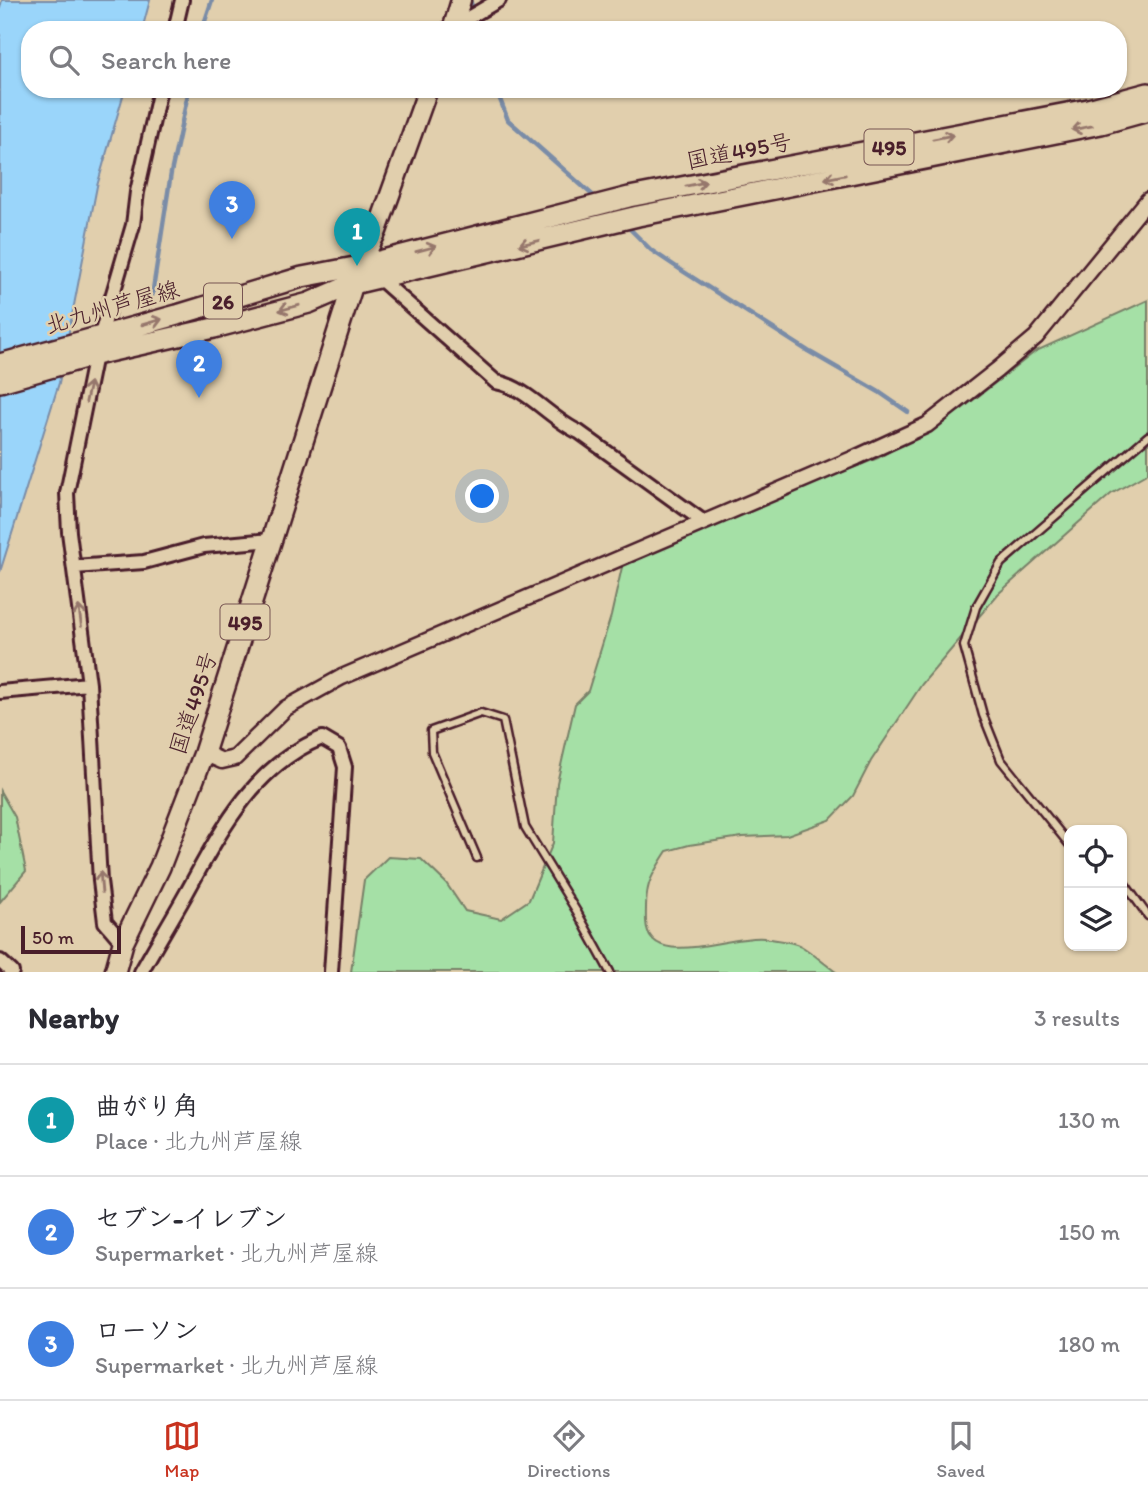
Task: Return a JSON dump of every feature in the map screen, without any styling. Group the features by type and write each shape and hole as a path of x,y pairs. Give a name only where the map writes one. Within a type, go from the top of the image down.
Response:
{"main road":[{"path":"454,21 461,0"},
{"name":"国道495号","path":"356,275 585,207 1088,109 1148,93"},
{"path":"356,275 377,231 425,98"},
{"name":"国道495号","path":"356,275 379,278 638,216 1101,124 1148,111"},
{"name":"北九州芦屋線","path":"0,364 214,328 309,303 356,275"},
{"name":"北九州芦屋線","path":"0,382 91,348 302,277 356,275"},
{"name":"国道495号","path":"116,972 123,943 160,867 204,752 356,275"}],"street":[{"path":"177,21 182,0"},
{"path":"464,21 499,0"},
{"path":"123,943 105,922 100,881 89,684 67,493 91,348 134,225 137,192 158,98"},
{"path":"204,752 222,761 235,758 286,708 342,677 927,425 1036,337 1148,200"},
{"path":"379,278 496,382 510,384 562,425 579,432 704,522"},
{"path":"74,567 144,562 204,546 271,540"},
{"path":"0,692 89,684"},
{"path":"141,972 237,807 258,782 283,760 302,746 323,738 339,748 345,767 331,972"}],"lane":[{"path":"1064,838 1001,760 983,715 964,646 976,607 1001,563 1148,436"},
{"path":"477,858 432,752 431,731 481,713 503,720 525,827 610,972"},
{"path":"1127,887 1148,916"}],"green space":[{"path":"1148,300 1148,473 1111,494 998,594 922,684 871,761 853,796 830,820 787,835 742,837 667,851 652,877 647,892 646,921 650,936 661,945 694,947 764,938 801,946 836,972 351,972 364,880 388,857 421,859 446,883 465,911 501,919 529,900 553,843 557,783 575,704 588,691 611,616 622,567 633,553 878,458 962,409 1036,351"},
{"path":"0,791 15,817 26,871 0,902"}],"water":[{"path":"2,0 150,0 144,21 21,21 21,98 122,98 97,186 59,383 0,572"}],"waterway":[{"path":"205,21 212,0"},
{"path":"470,0 477,21"},
{"path":"152,296 171,173 187,98"},
{"path":"499,98 508,120 597,199"},
{"path":"627,226 651,250 681,270 908,412"}],"place":[{"name":"ローソン","path":"232,239"},
{"name":"曲がり角","path":"357,266"},
{"name":"セブン-イレブン","path":"199,398"}]}
